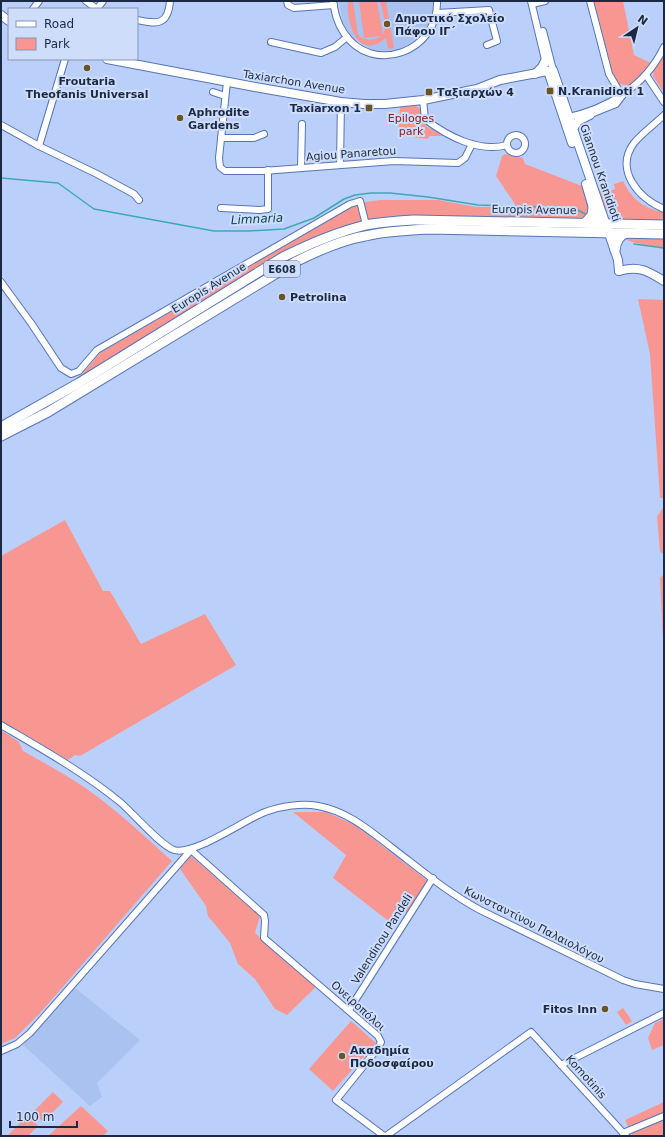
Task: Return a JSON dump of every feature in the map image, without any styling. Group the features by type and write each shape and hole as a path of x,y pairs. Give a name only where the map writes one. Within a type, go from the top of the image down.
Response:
{"highway":[{"path":"585,223 592,215 592,208"},
{"name":"Europis Avenue","path":"1,427 76,386 283,257 311,244 366,225 415,220 585,223 629,233 664,234"},
{"name":"Europis Avenue","path":"1,436 48,412 288,265 312,253 335,245 364,236 395,231 430,229 604,228 664,225"},
{"path":"615,250 616,243 620,236 629,233"}],"main road":[{"name":"Taxiarchon Avenue","path":"112,60 341,102 385,104 423,100 477,89 490,88 551,73"},
{"path":"534,74 542,67 545,61"},
{"name":"Taxiarchon Avenue","path":"477,89 500,80 534,74 551,73"},
{"name":"Giannou Kranidioti","path":"551,73 567,120 592,208 604,228"},
{"path":"573,129 578,121 590,115"},
{"name":"Giannou Kranidioti","path":"567,120 573,129 604,228"},
{"path":"604,228 615,250 619,262 619,271"},
{"path":"604,228 619,271"},
{"path":"619,271 630,268 638,269 664,281"}],"street":[{"path":"86,1 96,8"},
{"path":"138,20 154,23 159,22 165,18 170,1"},
{"path":"287,1 288,5 294,8 334,3 337,20 346,37 358,47 376,54 390,55 402,53 415,46 425,37 433,25 437,13 437,1"},
{"path":"533,2 545,1"},
{"path":"590,1 609,74 622,96"},
{"name":"Giannou Kranidioti","path":"533,2 545,61 551,73"},
{"name":"Giannou Kranidioti","path":"533,2 551,73"},
{"path":"437,13 489,10 497,42 487,45"},
{"path":"271,42 321,53 335,48 346,37"},
{"path":"567,120 622,96 635,87 646,75 664,47"},
{"path":"39,146 65,60"},
{"path":"646,75 664,102"},
{"path":"227,82 221,138 254,138 264,134"},
{"path":"213,92 225,96"},
{"path":"567,120 590,115 616,104 622,96"},
{"path":"423,100 425,119 439,130 472,144 495,148 506,145"},
{"path":"340,165 341,102"},
{"path":"664,115 634,143 627,160 627,169 629,178 636,190 650,201 664,209"},
{"path":"300,168 302,124"},
{"path":"1,125 39,146 104,177 134,194 139,200"},
{"name":"Agiou Panaretou","path":"221,138 219,158 221,169 225,171 239,172 394,161 458,163 465,158 472,144"},
{"path":"221,208 268,209 268,170"},
{"path":"1,282 62,368 68,373 74,374 79,371 97,350 166,312 350,204 360,201 366,225"},
{"path":"1,725 78,770 120,802 168,846 179,850 191,850"},
{"name":"Κωνσταντίνου Παλαιολόγου","path":"191,850 264,812 286,807 317,805 342,813 359,822 458,898 480,910 600,969 635,984 664,989"},
{"path":"178,864 179,850"},
{"path":"1,1051 17,1044 30,1033 191,850"},
{"name":"Ονειροπόλοι","path":"191,850 264,915 264,938 378,1036 381,1042 378,1048 336,1100 385,1136"},
{"name":"Valendinou Pandeli","path":"349,1010 432,878"},
{"path":"561,1065 664,1013"},
{"name":"Komotinis","path":"385,1136 531,1032 624,1134"},
{"path":"624,1134 664,1116"}],"shaded area":[{"name":"Δημοτικό Σχολείο Πάφου ΙΓ΄","path":"339,1 434,1 435,12 427,31 416,42 399,51 376,51 368,48 351,36 343,23"},
{"path":"75,988 140,1040 97,1083 102,1097 90,1106 23,1045"}],"green space":[{"path":"348,1 353,1 358,35 360,37 369,40 381,36 364,38 359,1 377,1 383,35 385,23 380,1 386,1 394,48 388,49 386,38 376,44 368,45 361,43 352,29 349,19"},
{"path":"594,1 623,1 634,55 651,63 630,86 619,84 612,73"},
{"path":"664,55 664,93 653,76 654,69"},
{"name":"Epiloges park","path":"415,105 420,109 426,126 443,136 430,136 427,139 398,135 400,106"},
{"path":"505,154 523,158 525,164 582,186 591,214 585,220 379,220 297,249 78,379 100,353 322,224 352,204 380,200 438,200 476,207 517,207 496,176 502,156"},
{"path":"623,181 631,194 644,206 664,213 664,249 625,239 619,221 608,211 599,189 608,186 609,191 615,189 614,184"},
{"path":"638,299 664,300 664,498 660,498 650,354"},
{"path":"664,506 664,554 660,552 657,517"},
{"path":"65,520 103,591 110,591 141,644 205,614 236,665 80,756 75,755 68,760 1,721 1,556"},
{"path":"664,574 664,660 660,578"},
{"path":"1,730 19,742 23,751 96,795 129,822 172,861 41,1012 15,1038 1,1044"},
{"path":"293,812 326,812 355,825 428,881 407,913 400,909 391,923 333,878 346,855"},
{"path":"191,856 260,916 255,933 316,987 287,1015 275,1009 255,979 238,964 230,943 208,916 206,906 180,869"},
{"path":"623,1008 632,1021 626,1025 617,1012"},
{"path":"664,1019 664,1045 652,1050 648,1038 655,1023"},
{"name":"Ακαδημία Ποδοσφαίρου","path":"351,1021 376,1043 333,1091 309,1069"},
{"path":"53,1092 63,1102 43,1122 33,1112"},
{"path":"664,1102 664,1136 632,1135 625,1120"},
{"path":"81,1106 108,1131 103,1136 48,1136"},
{"path":"28,1115 38,1126 28,1136 9,1136 8,1135"}],"waterway":[{"name":"Limnaria","path":"1,178 58,183 94,209 214,231 284,229 314,218 344,199 355,195 371,193 390,193 428,197 478,205 574,208 587,215"},
{"name":"Limnaria","path":"634,244 664,248"}],"place":[{"name":"Δημοτικό Σχολείο Πάφου ΙΓ΄","path":"387,24"},
{"name":"Froutaria Theofanis Universal","path":"87,68"},
{"name":"N.Kranidioti 1","path":"550,91"},
{"name":"Ταξιαρχών 4","path":"429,92"},
{"name":"Taxiarxon 1","path":"369,108"},
{"name":"Aphrodite Gardens","path":"180,118"},
{"name":"Petrolina","path":"282,297"},
{"name":"Fitos Inn","path":"605,1009"},
{"name":"Ακαδημία Ποδοσφαίρου","path":"342,1056"}]}
